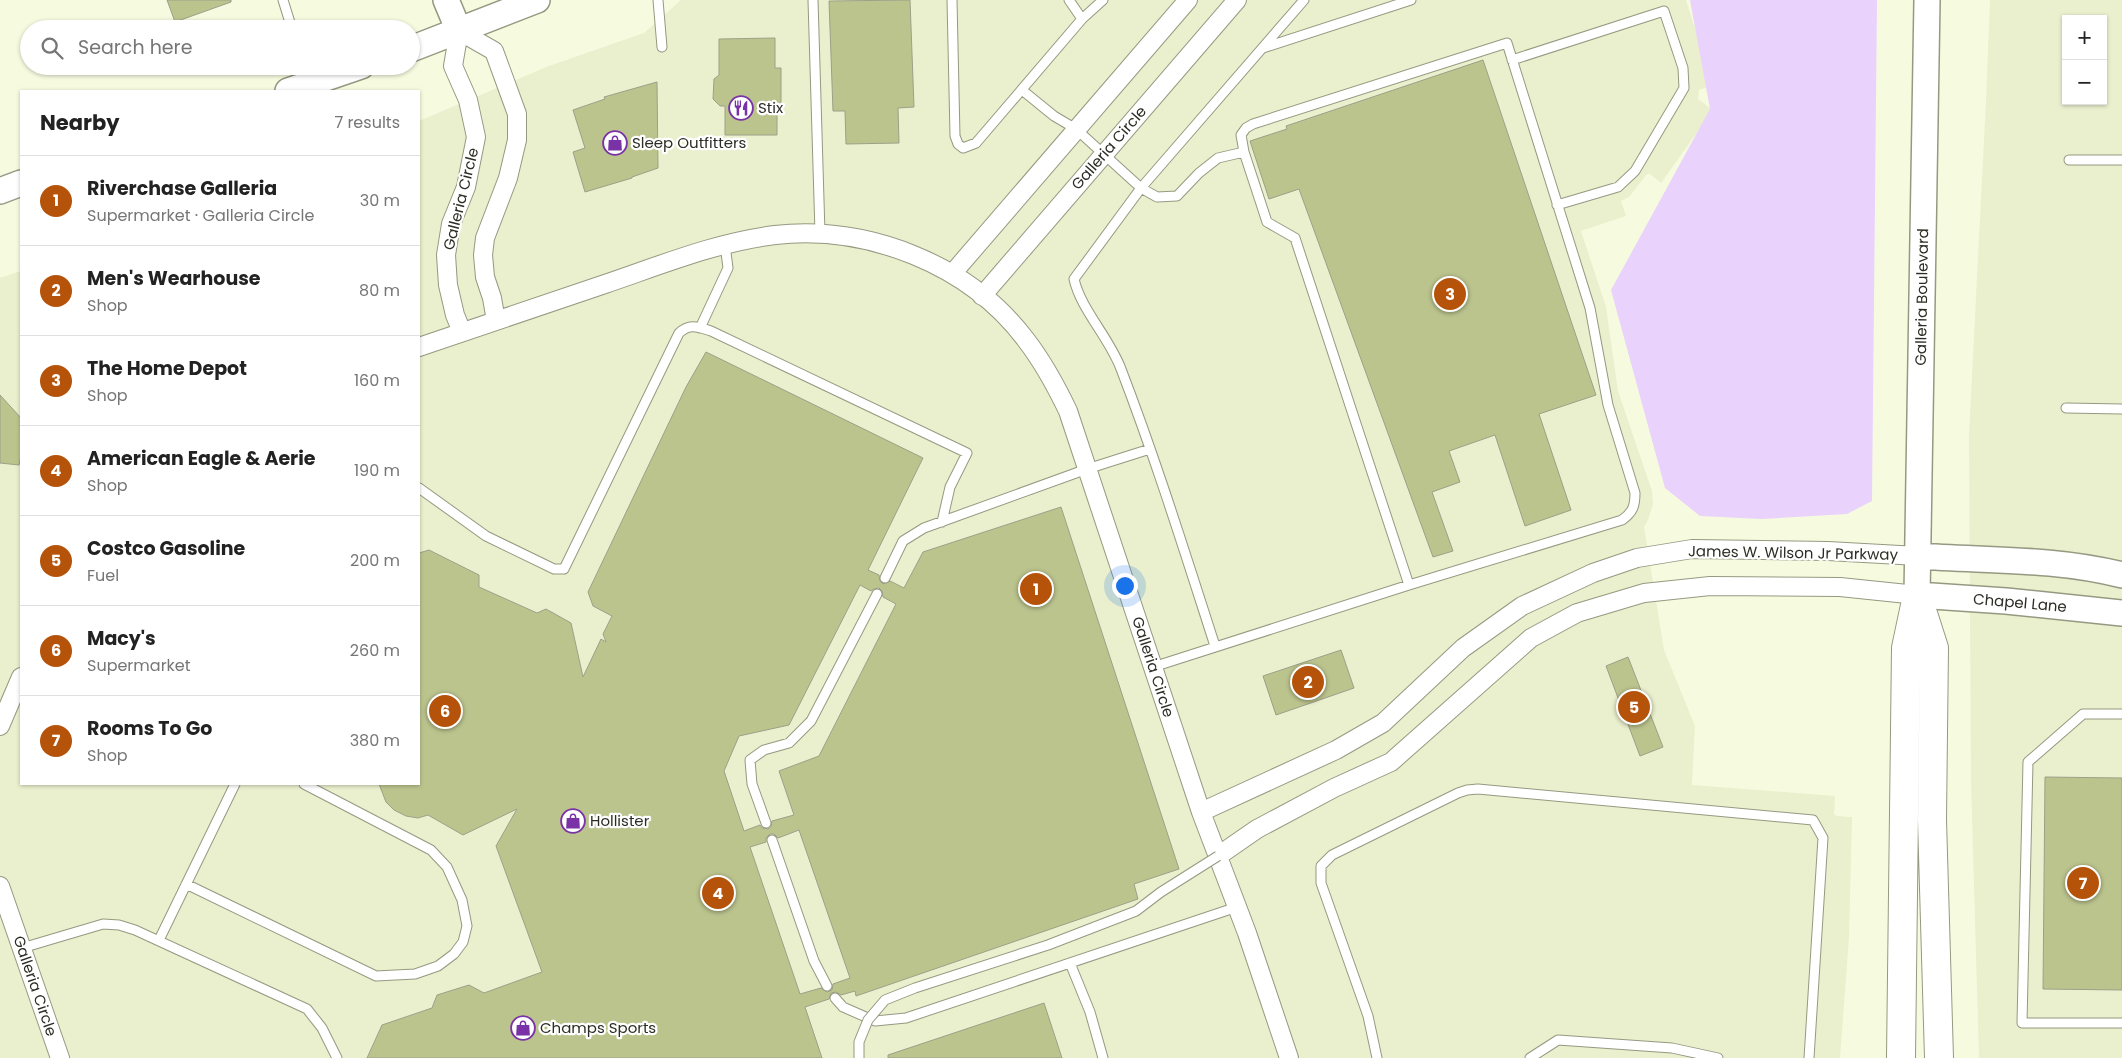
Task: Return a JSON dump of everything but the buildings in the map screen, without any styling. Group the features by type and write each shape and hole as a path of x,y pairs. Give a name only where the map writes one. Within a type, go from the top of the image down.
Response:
{"highway":[{"path":"1901,1058 1906,648 1917,595"},
{"path":"1917,595 1934,648 1932,820 1939,1058"}],"main road":[{"path":"446,0 459,31"},
{"path":"420,46 537,0"},
{"name":"Galleria Boulevard","path":"1917,595 1927,0"},
{"path":"300,81 324,75"},
{"path":"0,191 20,183"},
{"path":"1918,556 1972,560 2037,561 2095,568 2122,575"},
{"name":"Chapel Lane","path":"1917,595 2099,609 2122,613"}],"street":[{"path":"952,274 1188,0"},
{"name":"Galleria Circle","path":"982,296 1237,0"},
{"path":"459,31 494,50 518,114 515,149 502,195 485,238 483,255 485,277 492,298 496,321"},
{"name":"Galleria Circle","path":"459,31 453,66 468,100 476,137 466,187 451,224 446,255 448,285 462,332"},
{"name":"Galleria Circle","path":"420,347 725,244 774,236 820,233 880,243 935,264 994,305 1025,338 1042,361 1068,412 1201,812 1237,907 1289,1058"},
{"name":"James W. Wilson Jr Parkway","path":"1201,812 1336,750 1383,723 1463,648 1522,606 1593,573 1637,558 1692,549 1828,551 1918,556"},
{"path":"1218,856 1257,829 1334,788 1391,762 1531,638 1577,613 1644,593 1710,586 1840,587 1917,595"},
{"path":"0,726 20,679"},
{"name":"Galleria Circle","path":"0,886 60,1058"}],"lane":[{"path":"283,0 289,20"},
{"path":"658,0 662,46"},
{"path":"813,0 820,233"},
{"path":"952,0 956,136 958,144 963,148 976,144 1082,18 1103,0"},
{"path":"1069,0 1082,18"},
{"path":"1215,646 1150,449 1117,358 1078,294 1074,279 1141,188 1304,0"},
{"path":"1262,48 1411,0"},
{"path":"1512,60 1664,10 1683,68 1684,88 1635,171 1618,188 1557,205"},
{"path":"1153,667 1409,585 1622,520 1630,514 1635,506 1636,493 1608,405 1590,308 1507,44 1253,124 1246,128 1241,135 1244,152 1267,222 1295,238 1409,585"},
{"path":"1022,90 1054,116 1076,129 1141,188 1157,197 1177,196 1199,173 1218,158 1244,152"},
{"path":"2069,160 2122,160"},
{"path":"700,328 728,268 725,244"},
{"path":"420,489 451,513 486,536 554,569 564,569 679,333 685,327 693,326 711,331 967,454 950,487 942,522"},
{"path":"2066,408 2122,409"},
{"path":"885,578 903,541 924,528 1087,469 1150,449"},
{"path":"766,823 752,784 750,760 764,750 789,743 810,722 877,594"},
{"path":"2122,714 2083,714 2028,762 2022,1023 2122,1023"},
{"path":"159,940 235,785"},
{"path":"186,884 376,976 415,974 438,966 454,954 463,942 467,926 462,900 447,867 431,850 306,785"},
{"path":"1377,1058 1368,1016 1321,883 1320,866 1332,854 1458,793 1478,789 1813,820 1823,838 1809,1058"},
{"path":"772,840 814,961 827,986"},
{"path":"859,1058 860,1042 868,1020 884,1000 915,988 1048,945 1136,911 1161,892 1218,856"},
{"path":"835,998 843,1007 875,1021 906,1018 1237,907"},
{"path":"22,948 103,924 127,927 307,1009 322,1028 337,1058"},
{"path":"1070,963 1090,1012 1103,1058"},
{"path":"1530,1058 1558,1040 1672,1048 1718,1058"}],"shaded area":[{"path":"681,0 1686,0 1713,85 1699,90 1698,99 1713,110 1661,183 1650,174 1647,174 1629,197 1621,201 1626,216 1581,231 1606,307 1618,391 1652,491 1653,504 1644,527 1664,650 1695,726 1692,785 1835,796 1834,814 1836,816 1852,817 1849,937 1840,1058 0,1058 0,278 20,271 20,785 420,785 420,121 549,66 644,33"},
{"path":"1690,0 1877,0 1872,501 1847,514 1761,519 1700,516 1665,488 1611,290 1710,109"},
{"path":"1990,0 2122,0 2122,1058 1979,1058 1971,781 1969,435"}],"place":[{"name":"Stix","path":"741,108"},
{"name":"Sleep Outfitters","path":"615,143"},
{"name":"The Home Depot","path":"1450,294"},
{"name":"Riverchase Galleria","path":"1036,589"},
{"name":"Men's Wearhouse","path":"1308,682"},
{"name":"Costco Gasoline","path":"1634,707"},
{"name":"Macy's","path":"445,711"},
{"name":"Hollister","path":"573,821"},
{"name":"Rooms To Go","path":"2083,883"},
{"name":"American Eagle & Aerie","path":"718,893"},
{"name":"Champs Sports","path":"523,1028"}]}
